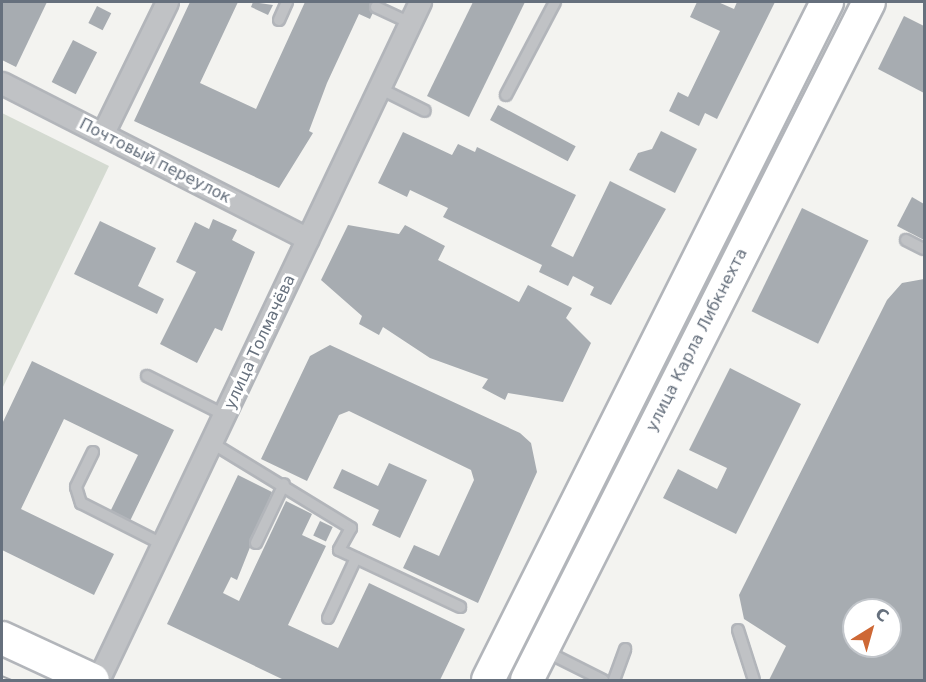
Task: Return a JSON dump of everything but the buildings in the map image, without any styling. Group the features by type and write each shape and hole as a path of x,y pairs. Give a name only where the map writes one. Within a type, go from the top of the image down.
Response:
{"main road":[{"name":"улица Карла Либкнехта","path":"488,681 827,2"},
{"name":"улица Карла Либкнехта","path":"527,681 869,2"},
{"path":"2,638 93,681"}],"street":[{"path":"103,133 167,2"},
{"name":"улица Толмачёва","path":"98,681 420,2"},
{"name":"Почтовый переулок","path":"2,83 308,239"}],"lane":[{"path":"279,20 287,2"},
{"path":"507,95 555,2"},
{"path":"376,7 410,23"},
{"path":"379,88 425,111"},
{"path":"906,240 924,249"},
{"path":"147,376 225,415"},
{"path":"212,443 284,484 351,528 339,550 460,608"},
{"path":"93,452 76,487 81,503 164,545"},
{"path":"256,543 284,484"},
{"path":"328,618 356,558"},
{"path":"738,630 754,681"},
{"path":"614,681 625,649"},
{"path":"542,650 603,681"}],"shaded area":[{"path":"2,113 109,166 2,389"}],"tram line":[{"path":"2,676 12,680"}]}
